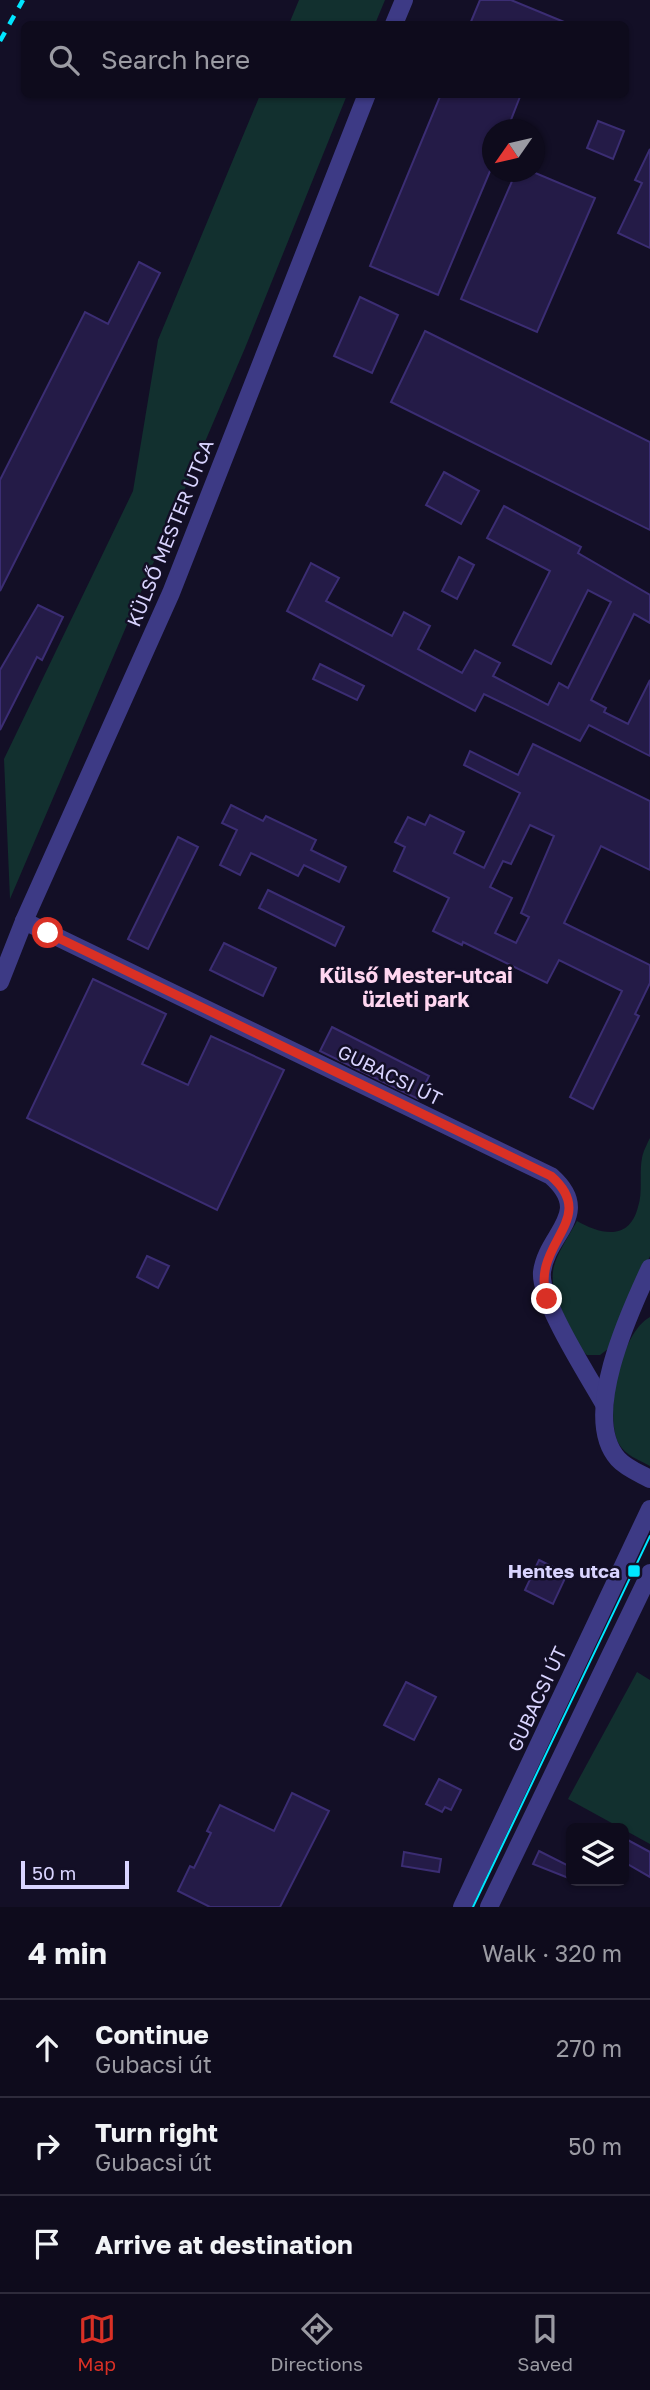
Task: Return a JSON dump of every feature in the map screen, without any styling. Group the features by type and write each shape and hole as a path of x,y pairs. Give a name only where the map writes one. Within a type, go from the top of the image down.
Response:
{"street":[{"path":"395,21 404,0"},
{"name":"KÜLSŐ MESTER UTCA","path":"0,982 24,921 171,593 365,98"},
{"name":"GUBACSI ÚT","path":"24,921 551,1176 567,1194 569,1212 545,1262 543,1286 579,1361 604,1404"},
{"name":"GUBACSI ÚT","path":"650,1268 625,1328 604,1404 606,1436 613,1453 626,1466 650,1479"},
{"path":"625,1328 650,1309"},
{"path":"579,1361 596,1364 616,1356"},
{"name":"GUBACSI ÚT","path":"462,1907 650,1509"},
{"path":"489,1907 650,1573"}],"green space":[{"path":"299,0 385,0 376,21 290,21"},
{"path":"259,98 346,98 245,348 10,899 4,759 133,491 158,340"},
{"path":"650,1138 650,1256 612,1346 600,1355 587,1355 576,1340 559,1305 553,1270 577,1221 604,1232 613,1232 628,1226 634,1218 639,1201 642,1158"},
{"path":"650,1317 650,1466 633,1457 619,1444 613,1414 614,1395 623,1357 639,1326"},
{"path":"637,1672 650,1680 650,1844 629,1832 629,1823 612,1823 568,1799"}],"building":[{"path":"480,0 511,0 562,21 471,21"},
{"path":"439,98 519,98 511,119 482,119 482,182 485,182 438,295 370,266"},
{"path":"598,121 624,131 613,159 587,148"},
{"path":"650,149 650,248 618,233 642,183 635,180"},
{"path":"545,177 595,198 537,332 461,299 512,182 545,182"},
{"path":"139,262 160,273 0,591 0,480 85,312 108,324"},
{"path":"360,297 398,315 372,373 334,356"},
{"path":"425,331 650,442 650,530 391,402"},
{"path":"444,472 479,491 461,524 426,505"},
{"path":"504,506 581,547 578,553 650,595 650,623 634,614 591,700 606,708 604,712 628,724 650,680 650,756 589,725 580,741 484,694 475,711 287,611 311,563 339,578 326,601 392,636 404,612 430,626 418,649 462,673 475,650 500,663 493,676 548,705 559,683 568,688 611,602 588,590 551,664 513,645 550,571 487,538"},
{"path":"459,557 474,565 457,599 442,591"},
{"path":"38,605 63,617 42,660 37,657 0,730 0,670"},
{"path":"320,664 364,686 357,700 313,679"},
{"path":"533,744 650,801 650,870 601,846 564,923 650,965 650,983 635,1014 639,1016 593,1109 570,1097 622,991 559,960 547,983 463,942 462,945 433,931 449,898 394,871 405,847 395,842 408,817 425,825 430,815 464,832 454,853 484,868 520,793 464,765 470,751 518,775","holes":["530,825 554,836 521,913 529,917 516,943 495,933 512,898 490,887 503,861 511,864"]},
{"path":"231,805 263,821 266,816 316,840 311,850 346,867 339,882 304,865 298,876 251,853 240,875 220,865 237,830 222,823"},
{"path":"178,837 198,847 148,949 128,939"},
{"path":"268,890 344,927 335,946 259,908"},
{"path":"224,943 276,968 263,996 210,970"},
{"path":"93,979 166,1014 142,1064 188,1085 211,1036 284,1070 217,1210 27,1118"},
{"path":"332,1027 429,1076 418,1099 320,1051"},
{"path":"147,1256 169,1266 158,1288 137,1277"},
{"path":"539,1560 567,1574 553,1604 525,1590"},
{"path":"406,1682 436,1697 414,1740 384,1725"},
{"path":"439,1779 461,1790 451,1810 445,1807 442,1812 426,1804"},
{"path":"292,1793 329,1811 280,1907 210,1907 178,1891 190,1866 194,1868 211,1833 207,1831 220,1805 274,1831"},
{"path":"629,1841 650,1852 650,1877 629,1865"},
{"path":"539,1851 566,1864 566,1877 533,1864"},
{"path":"404,1852 441,1859 439,1872 402,1866"}],"tram line":[{"path":"473,1907 650,1536"}],"railway":[{"path":"0,41 23,0"}],"place":[{"name":"Hentes utca","path":"634,1571"}],"district":[{"name":"Külső Mester-utcai üzleti park","path":"416,988"}],"route":[{"path":"48,933 551,1176 561,1185 570,1202 567,1220 545,1262 542,1274 547,1299"}]}
